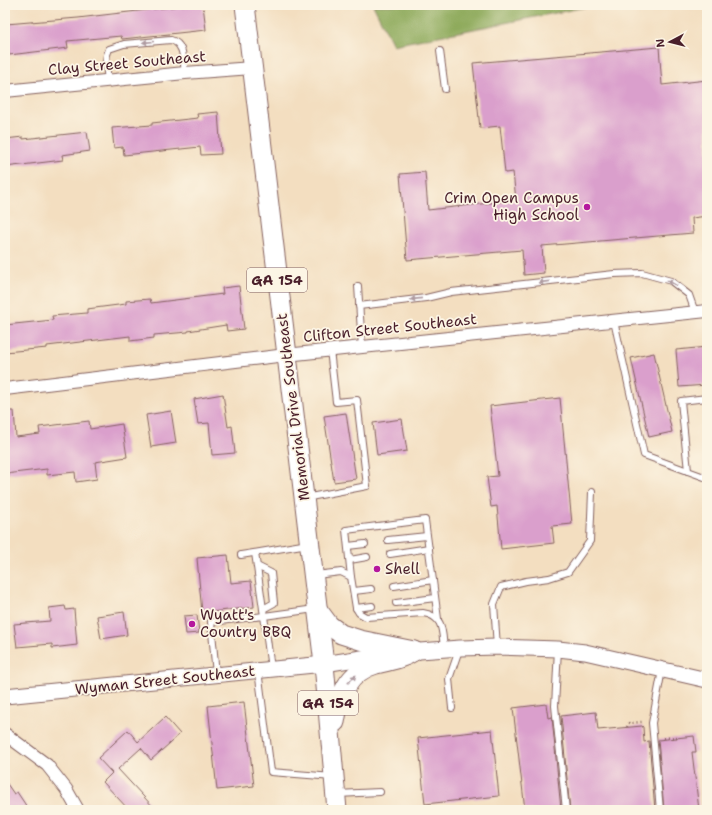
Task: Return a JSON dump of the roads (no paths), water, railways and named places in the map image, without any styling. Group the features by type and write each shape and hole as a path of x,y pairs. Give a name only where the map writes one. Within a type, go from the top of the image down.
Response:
{"main road":[{"name":"Memorial Drive Southeast","path":"245,5 324,664 336,794"},
{"path":"317,609 329,625 341,634 360,640 414,652"},
{"path":"331,742 341,697 347,684 359,672 374,665 405,657 414,652"}],"street":[{"name":"Clay Street Southeast","path":"5,91 185,73 252,68"},
{"name":"Clifton Street Southeast","path":"5,389 330,350 707,311"},
{"name":"Wyman Street Southeast","path":"5,696 324,664 444,649 497,647 558,649 585,652 707,679"},
{"path":"5,734 47,765 66,789 78,810"}],"lane":[{"path":"108,81 106,54 109,49 124,44 172,40 177,42 182,48 185,73"},
{"path":"440,51 445,89"},
{"path":"359,306 426,298 451,292 614,274 642,273 671,281 689,295 695,312"},
{"path":"358,286 362,347"},
{"path":"614,321 644,455 707,478"},
{"path":"304,498 367,486 357,400 336,402 330,350"},
{"path":"688,471 681,401 707,398"},
{"path":"497,647 494,604 501,587 526,581 549,578 568,572 590,541 592,492"},
{"path":"438,619 431,614 422,613 366,617 359,613 356,608 351,577 346,530 426,520 435,598 444,649"},
{"path":"388,540 427,536"},
{"path":"241,555 310,544"},
{"path":"348,546 365,544"},
{"path":"390,554 429,548"},
{"path":"255,552 264,616 264,670 270,772 336,794 380,792"},
{"path":"350,560 367,558"},
{"path":"257,566 271,573 274,603 263,609"},
{"path":"313,576 341,572 351,577"},
{"path":"394,586 433,580"},
{"path":"354,591 371,589"},
{"path":"396,603 435,598"},
{"path":"356,608 372,606"},
{"path":"216,674 211,622 317,609"},
{"path":"452,708 449,679 460,648"},
{"path":"558,649 555,706 566,810"},
{"path":"660,810 652,721 662,670"}],"place":[{"name":"Crim Open Campus High School","path":"587,207"},
{"name":"Shell","path":"377,569"},
{"name":"Wyatt's Country BBQ","path":"192,624"}]}
